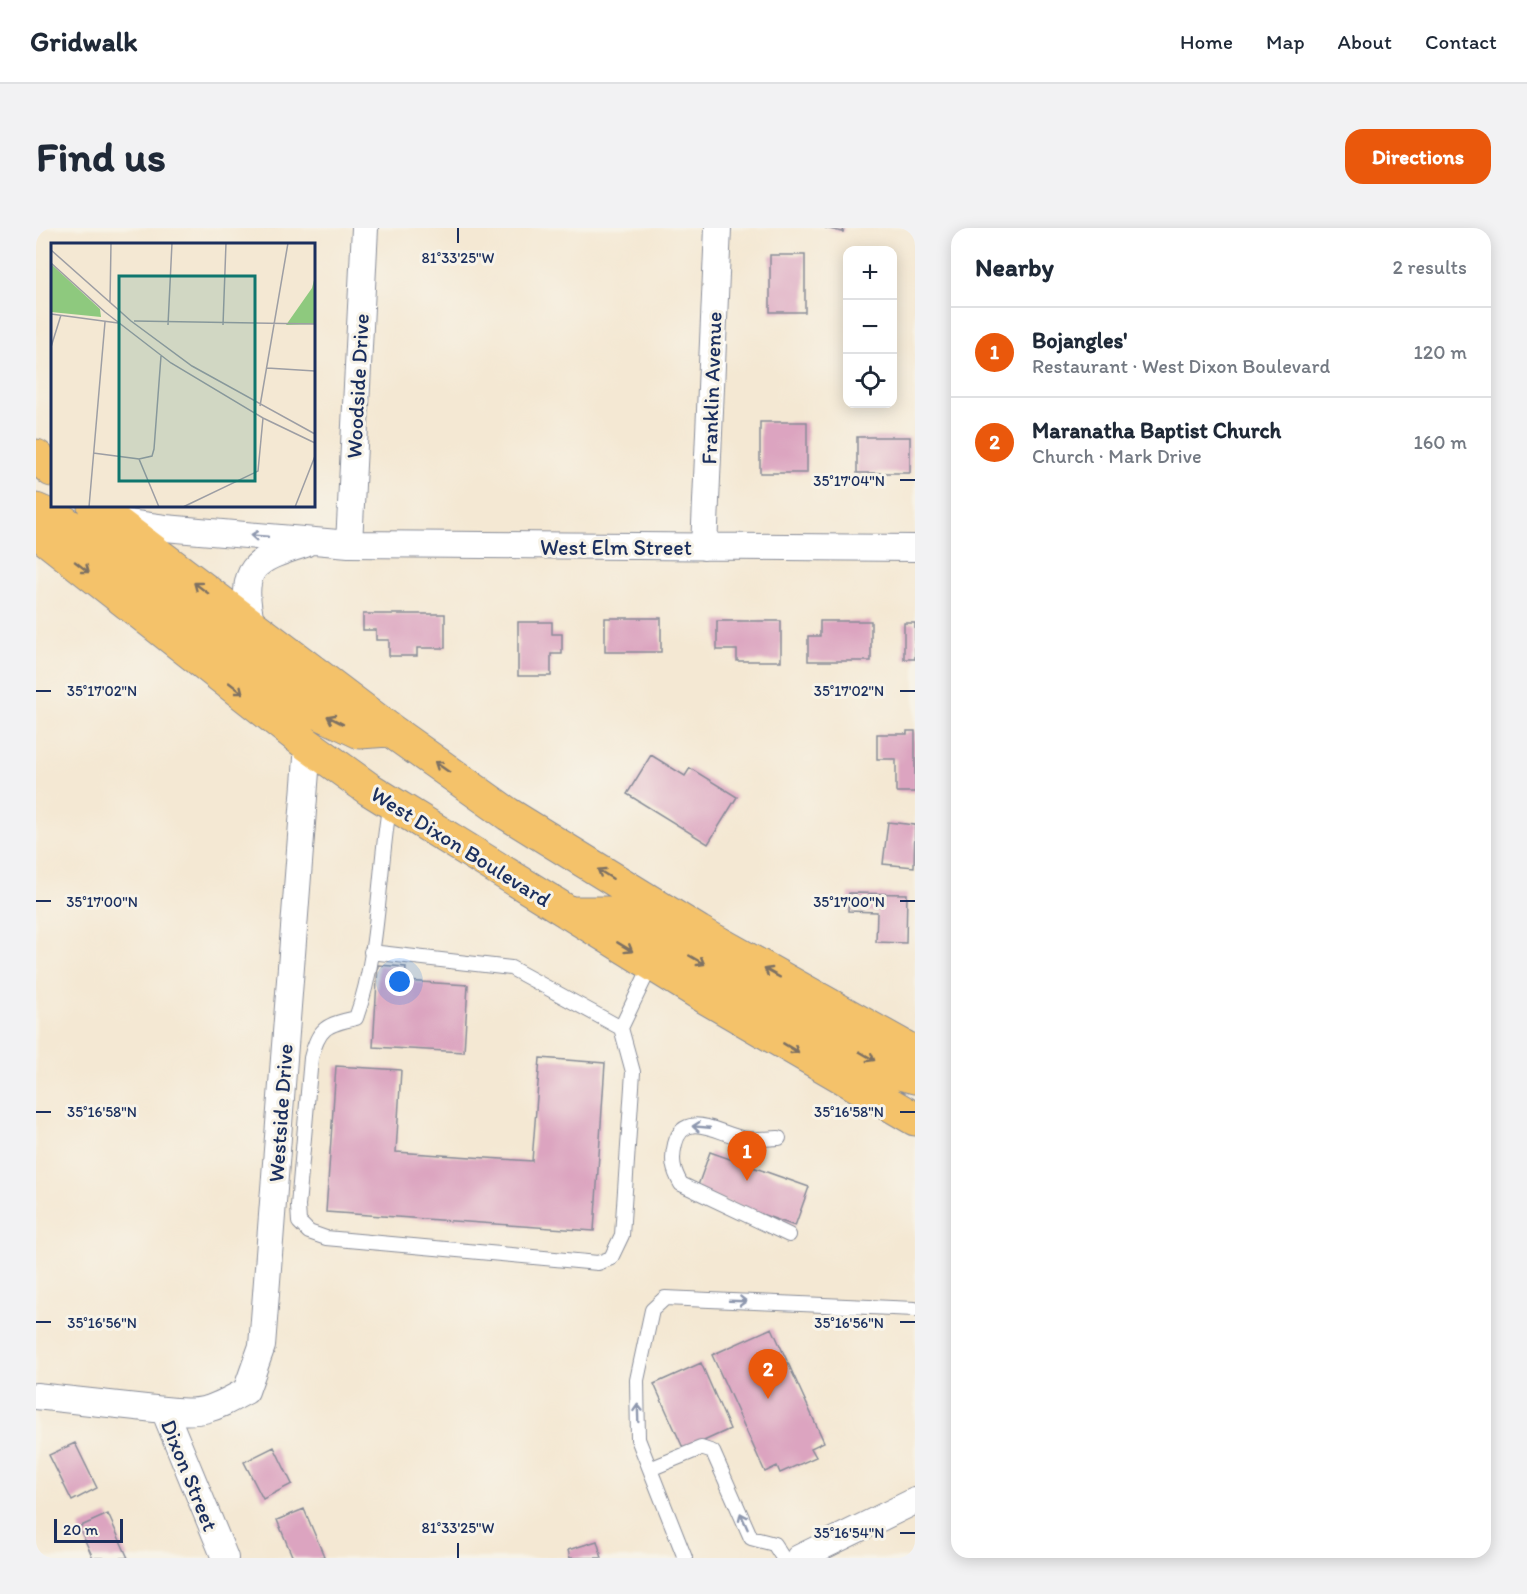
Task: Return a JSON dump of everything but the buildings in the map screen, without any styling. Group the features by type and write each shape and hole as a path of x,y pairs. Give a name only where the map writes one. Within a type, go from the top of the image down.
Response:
{"highway":[{"path":"36,456 51,469"},
{"path":"103,513 390,730 508,814 699,932 915,1053"},
{"path":"38,529 64,522 318,712 360,732 390,730"},
{"name":"West Dixon Boulevard","path":"38,529 308,745 390,802 567,913 915,1119"},
{"path":"567,913 616,913 892,1071 915,1077"}],"street":[{"name":"Woodside Drive","path":"349,544 365,228"},
{"name":"Franklin Avenue","path":"704,547 718,228"},
{"name":"West Elm Street","path":"103,513 165,528 349,544 915,548"},
{"name":"West Elm Street","path":"252,625 246,591 247,577 252,568 273,554 317,541"},
{"name":"Westside Drive","path":"164,1410 188,1413 212,1410 246,1391 262,1346 308,745"},
{"path":"880,1033 915,1030"},
{"name":"Dixon Street","path":"36,1396 164,1410 225,1558"},
{"path":"799,1558 915,1502"}],"lane":[{"path":"298,1222 311,1058 316,1038 324,1028 356,1018 362,1002 371,952 381,850 390,802"},
{"path":"371,952 511,968 621,1028"},
{"path":"271,1222 298,1222 309,1232 326,1238 598,1263 611,1258 622,1235 633,1072 621,1028 652,963"},
{"path":"779,1138 740,1138 702,1125 687,1127 677,1136 672,1162 681,1184 789,1235"},
{"path":"685,1558 638,1439 637,1380 652,1310 665,1298 915,1309"},
{"path":"650,1469 701,1448 713,1452 752,1538 774,1544 783,1558"}],"place":[{"name":"Bojangles'","path":"747,1181"},
{"name":"Maranatha Baptist Church","path":"768,1399"}]}
